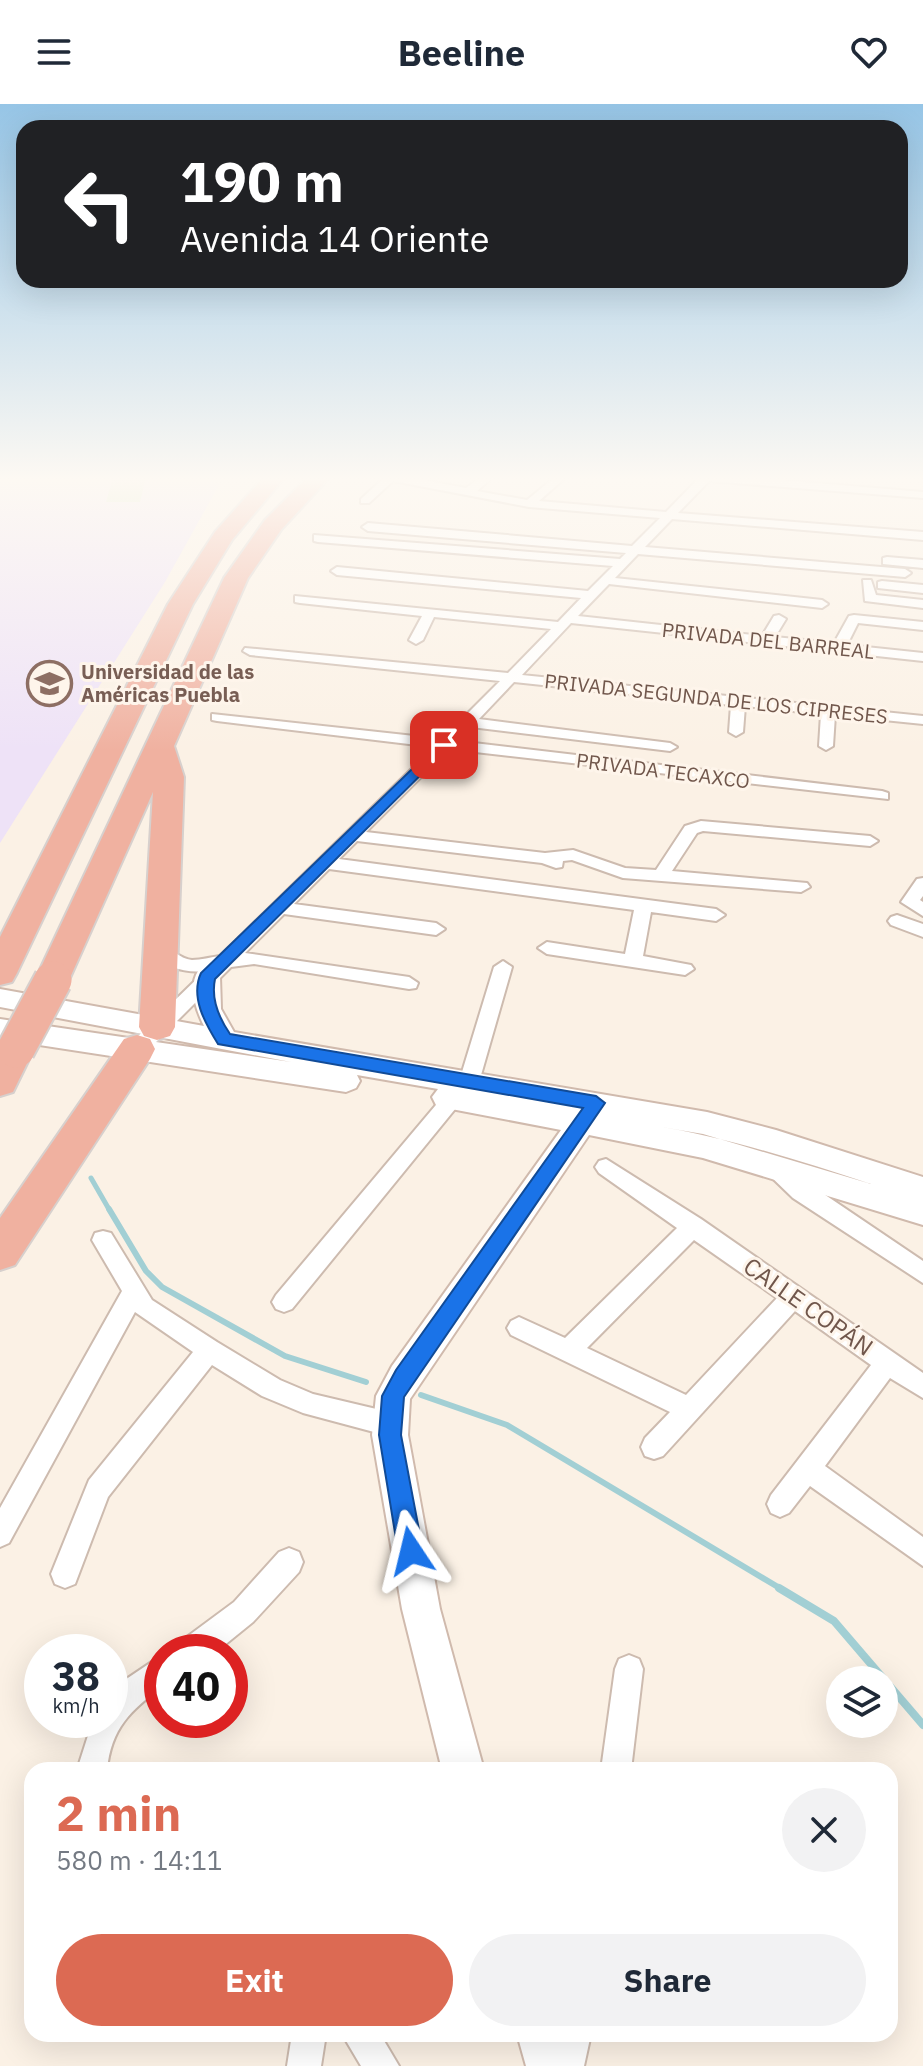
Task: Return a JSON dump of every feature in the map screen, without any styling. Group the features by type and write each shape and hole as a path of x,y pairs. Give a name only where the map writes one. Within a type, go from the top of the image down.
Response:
{"highway":[{"path":"142,677 149,642 162,607 183,569"},
{"path":"0,972 142,677 204,569"},
{"path":"5,1053 53,980 243,569"},
{"path":"0,1252 147,1038 161,951 169,777 162,741 193,693 261,569"}],"main road":[{"path":"215,969 208,1009 224,1039"},
{"path":"0,998 147,1038 589,1113 707,1123 850,1177 923,1212"},
{"path":"5,1053 147,1038 224,1039 356,1073"},
{"path":"589,1113 767,1163 923,1189"},
{"path":"461,1762 421,1609 389,1424 393,1396 589,1113"},
{"path":"543,2042 550,2066"}],"street":[{"path":"147,1038 468,722 615,569"},
{"path":"637,569 822,604"},
{"path":"667,569 923,589"},
{"path":"746,569 905,573"},
{"path":"337,571 590,595"},
{"path":"867,583 870,598 923,604"},
{"name":"PRIVADA DEL BARREAL","path":"300,599 923,657"},
{"path":"416,640 430,612"},
{"path":"766,641 779,619"},
{"path":"838,649 854,619 923,626"},
{"name":"PRIVADA SEGUNDA DE LOS CIPRESES","path":"250,651 923,720"},
{"path":"736,732 738,701"},
{"path":"826,746 828,711"},
{"name":"PRIVADA TECAXCO","path":"217,717 882,796"},
{"path":"468,722 670,747"},
{"path":"660,877 691,830 701,826 870,841"},
{"path":"354,836 545,858 571,868 603,868 660,877 801,887"},
{"path":"326,863 716,915"},
{"path":"923,883 910,902 923,910"},
{"path":"633,961 644,905"},
{"path":"278,908 436,929"},
{"path":"897,921 923,931"},
{"path":"547,948 685,969"},
{"path":"161,951 173,961 215,969 254,958 409,983"},
{"path":"284,1302 461,1090 503,967"},
{"path":"767,1163 801,1192 923,1273"},
{"name":"CALLE COPÁN","path":"606,1167 923,1387"},
{"path":"568,1351 693,1226"},
{"path":"103,1240 144,1307 209,1350 271,1388 312,1405 389,1424"},
{"path":"0,1534 133,1293"},
{"path":"654,1447 794,1296"},
{"path":"519,1328 689,1409"},
{"path":"65,1574 98,1489 209,1350"},
{"path":"780,1504 887,1363"},
{"path":"807,1468 923,1553"},
{"path":"220,1634 262,1597 289,1562"},
{"path":"617,1762 629,1669"},
{"path":"93,1762 101,1738"},
{"path":"304,2066 308,2042"},
{"path":"365,2042 382,2066"},
{"path":"567,2066 572,2042"}],"shaded area":[{"path":"0,569 172,569 165,582 0,843"}],"waterway":[{"path":"91,1178 110,1211"},
{"path":"109,1209 146,1271 162,1287 285,1356 366,1382"},
{"path":"421,1395 507,1425 783,1590"},
{"path":"779,1588 834,1621 923,1725"}],"place":[{"name":"Universidad de las Américas Puebla","path":"50,684"}],"route":[{"path":"411,1551 390,1435 393,1396 596,1103 359,1065 224,1039 211,1019 205,987 207,977 444,745"}]}
